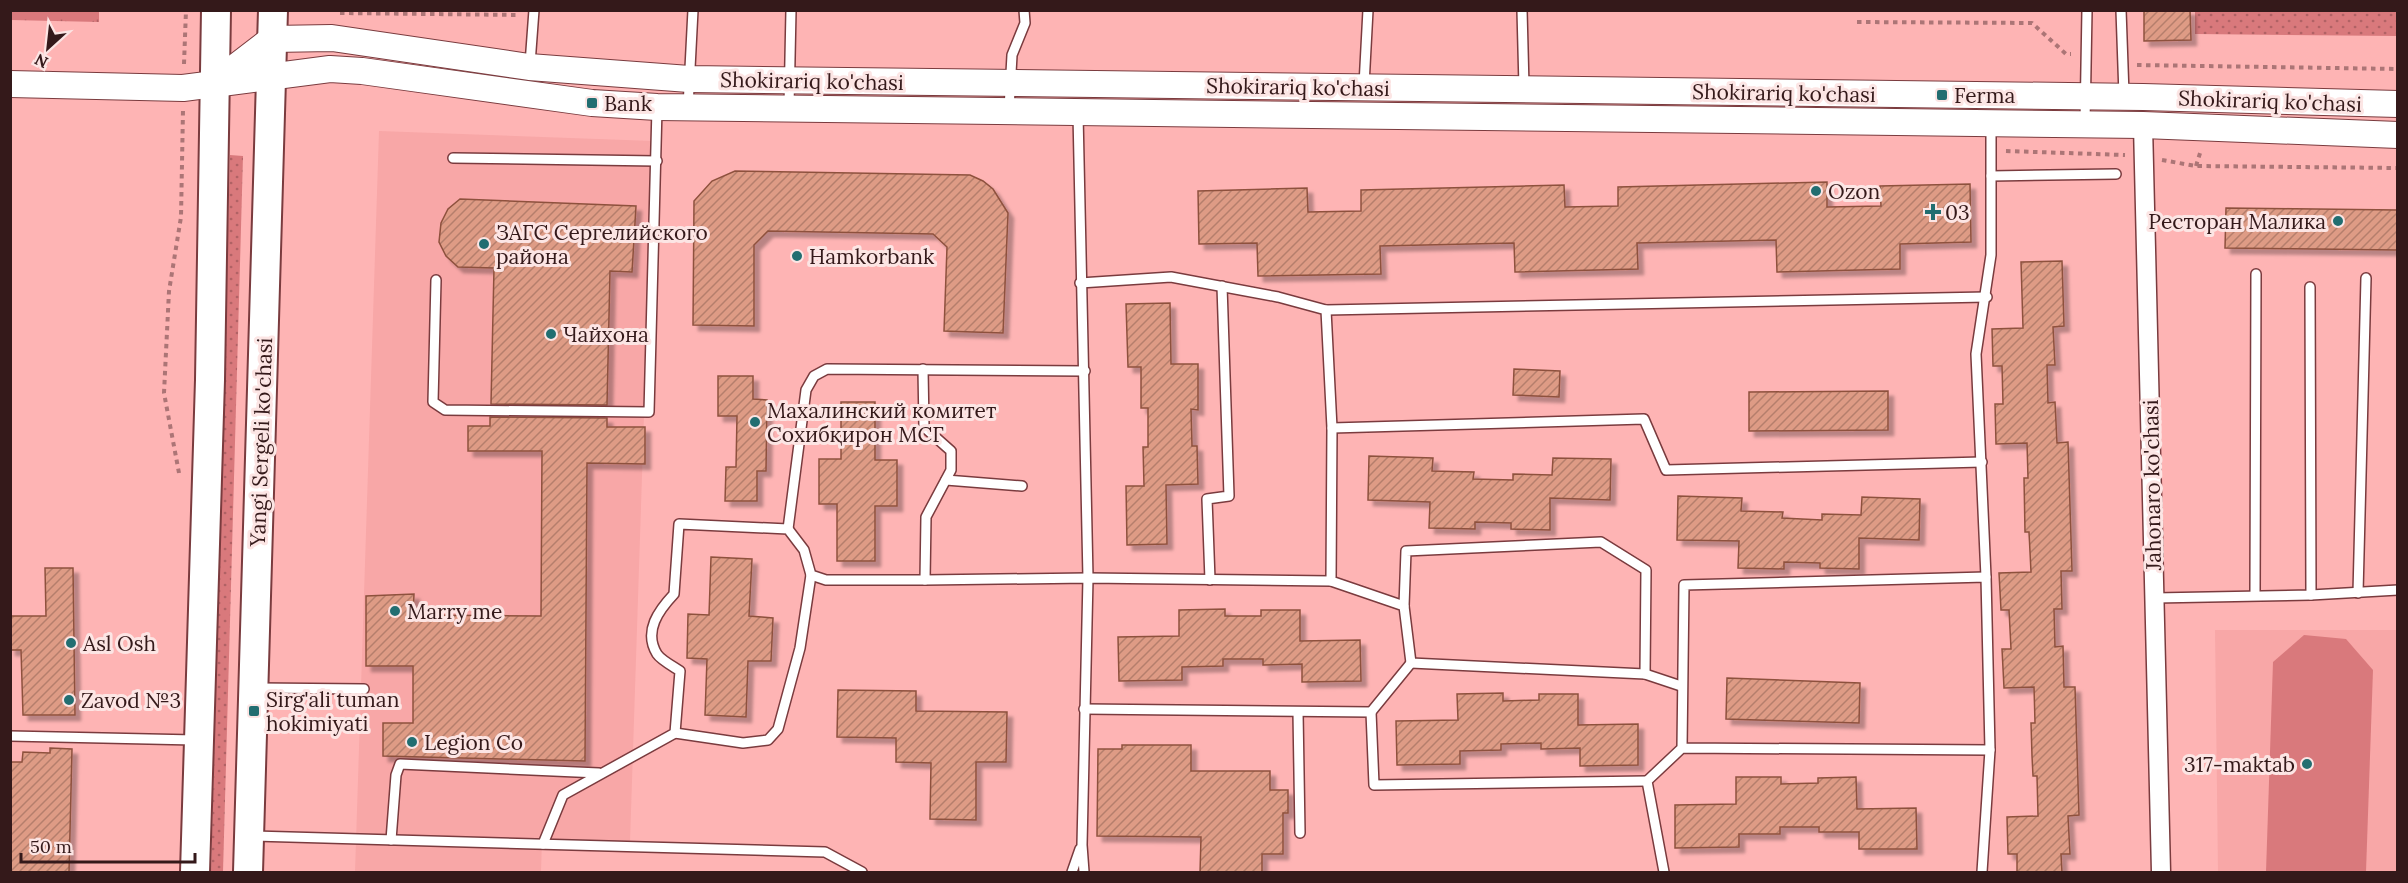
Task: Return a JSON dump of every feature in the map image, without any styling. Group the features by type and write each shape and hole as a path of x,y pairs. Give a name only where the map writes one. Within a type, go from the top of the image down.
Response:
{"main road":[{"path":"195,873 216,10"},
{"name":"Yangi Sergeli ko'chasi","path":"248,873 273,10"},
{"name":"Shokirariq ko'chasi","path":"272,39 332,38 366,41 530,67 689,79 2084,96 2397,104"},
{"path":"215,83 272,39"},
{"name":"Shokirariq ko'chasi","path":"10,84 183,88 330,69 362,71 592,103 657,107 2085,124 2397,135"},
{"name":"Jahonaro ko'chasi","path":"2134,97 2143,125"}],"street":[{"name":"Jahonaro ko'chasi","path":"2143,125 2161,873"}],"lane":[{"path":"687,107 693,10"},
{"path":"789,108 791,10"},
{"path":"1009,111 1008,83 1012,55 1025,23 1024,10"},
{"path":"1364,88 1368,10"},
{"path":"1522,10 1524,89"},
{"path":"2085,124 2087,10"},
{"path":"2121,10 2134,97"},
{"path":"530,67 533,13"},
{"path":"436,280 433,402 445,410 649,412 657,107"},
{"path":"1078,112 1088,578 1082,845 1084,873"},
{"path":"1982,873 1990,750 1982,462 1976,354 1987,297 1991,255 1990,123"},
{"path":"453,158 657,161"},
{"path":"1991,176 2116,174"},
{"path":"2255,595 2256,274"},
{"path":"1080,283 1171,277 1222,286 1326,310 1987,297"},
{"path":"2358,593 2366,278"},
{"path":"1210,580 1207,499 1229,496 1222,286"},
{"path":"2310,287 2311,596"},
{"path":"1326,310 1332,428 1332,581"},
{"path":"543,844 563,795 675,733 743,743 768,740 778,729 800,648 811,575 804,550 788,529 806,390 813,376 826,369 1085,371"},
{"path":"923,369 924,427 951,451 951,470 926,517 925,580"},
{"path":"1332,428 1644,419 1666,470 1982,462"},
{"path":"946,480 1022,486"},
{"path":"675,733 680,671 657,654 651,629 659,610 674,594 679,524 788,529"},
{"path":"1645,674 1646,570 1601,542 1406,551 1404,606 1411,663 1371,712 1374,785 1647,781 1682,748 1990,750"},
{"path":"811,575 826,579 1088,578 1332,581 1404,606"},
{"path":"1682,748 1684,585 1986,577"},
{"path":"2155,598 2311,596 2397,590"},
{"path":"1411,663 1645,674 1681,686"},
{"path":"254,687 364,690"},
{"path":"1084,709 1371,712"},
{"path":"1298,712 1300,833"},
{"path":"10,736 200,740"},
{"path":"391,840 396,775 400,764 602,774"},
{"path":"1647,781 1664,873"},
{"path":"250,836 825,852 862,873"},
{"path":"1072,873 1082,845"}],"path":[{"path":"179,473 164,393 169,291 181,217 186,10"},
{"path":"334,12 533,13"},
{"path":"1991,151 2084,152 2144,156 2196,166 2397,168"}],"shaded area":[{"path":"379,131 653,141 630,842 542,839 541,872 355,872"},
{"name":"317-maktab","path":"2215,630 2396,630 2397,872 2218,872"}],"green space":[{"path":"11,10 99,11 99,22 11,20"},
{"path":"2195,11 2397,11 2397,36 2195,34"},
{"path":"230,155 243,156 223,872 211,872"},
{"path":"2304,635 2346,639 2373,670 2366,872 2266,872 2273,662"}],"building":[{"path":"2144,10 2190,10 2191,40 2144,41"},
{"path":"735,171 970,175 983,181 993,189 1008,213 1003,333 944,331 947,247 933,234 768,231 754,245 754,326 693,325 694,201 712,181"},
{"path":"1827,182 1827,207 1881,206 1880,186 1970,184 1971,242 1900,244 1900,269 1777,272 1776,240 1637,243 1638,269 1515,272 1514,243 1380,246 1381,274 1258,276 1257,243 1199,244 1198,191 1307,188 1308,212 1361,211 1361,190 1564,185 1565,207 1618,206 1618,187"},
{"path":"460,199 636,206 632,272 610,271 607,405 491,404 494,268 458,267 446,256 439,242 441,223 448,209"},
{"path":"2226,208 2397,210 2397,250 2225,248"},
{"path":"2062,261 2064,326 2053,327 2055,365 2047,365 2048,403 2055,402 2057,443 2068,442 2072,571 2061,571 2062,609 2054,609 2055,647 2063,646 2064,687 2075,687 2079,815 2068,816 2070,854 2061,854 2062,873 2017,873 2017,854 2008,854 2007,817 2038,816 2037,776 2033,776 2032,756 2031,723 2035,723 2034,687 2004,688 2002,649 2011,649 2009,610 2001,610 1999,573 2031,572 2029,532 2025,532 2024,478 2028,478 2027,443 1996,444 1995,404 2003,404 2002,366 1993,366 1992,329 2023,328 2021,262"},
{"path":"1170,303 1171,364 1198,364 1198,410 1191,409 1192,446 1197,446 1198,484 1166,485 1167,544 1127,545 1126,486 1144,486 1143,447 1148,447 1148,408 1141,408 1141,367 1128,367 1126,304"},
{"path":"1514,369 1560,371 1559,397 1513,395"},
{"path":"718,376 753,376 753,399 767,400 766,471 757,471 757,501 725,501 726,467 736,467 737,416 718,416"},
{"path":"1888,391 1888,430 1749,431 1749,392"},
{"path":"841,402 875,402 875,460 897,460 897,506 875,506 875,561 837,561 837,504 819,504 819,459 841,459"},
{"path":"490,417 607,418 607,427 645,427 645,464 587,463 585,761 383,756 383,723 413,723 413,666 366,666 366,596 414,594 413,615 541,616 542,451 468,451 468,426 490,426"},
{"path":"1369,456 1433,458 1432,471 1474,472 1473,479 1513,480 1513,474 1552,475 1553,458 1611,459 1610,500 1550,498 1550,530 1511,529 1511,523 1475,522 1475,529 1429,528 1430,502 1368,500"},
{"path":"1678,496 1742,498 1741,511 1783,512 1782,518 1822,520 1822,514 1861,515 1862,497 1920,499 1919,540 1859,538 1859,569 1820,568 1820,563 1784,562 1784,569 1738,568 1739,541 1677,540"},
{"path":"711,557 752,559 749,616 773,618 771,661 748,661 746,717 705,715 707,659 687,658 688,614 709,615"},
{"path":"45,568 73,568 75,715 23,715 21,650 10,650 10,616 46,616"},
{"path":"1225,609 1225,616 1261,616 1261,610 1300,610 1300,641 1360,640 1361,681 1302,682 1302,664 1263,665 1263,659 1223,659 1223,666 1182,667 1182,680 1119,681 1118,637 1179,636 1179,610"},
{"path":"1727,678 1860,683 1859,723 1726,719"},
{"path":"838,690 916,691 916,711 1007,712 1006,762 976,762 976,820 930,819 931,763 896,762 896,738 837,737"},
{"path":"1503,693 1503,701 1539,700 1539,694 1578,694 1578,725 1638,724 1638,765 1580,766 1580,748 1541,749 1541,743 1501,744 1501,750 1460,751 1460,764 1397,765 1396,721 1458,720 1457,694"},
{"path":"1122,745 1191,745 1191,771 1270,771 1270,790 1288,790 1288,813 1283,813 1283,854 1262,854 1262,873 1200,873 1201,837 1097,836 1098,749 1122,749"},
{"path":"50,748 72,749 69,873 10,873 10,762 22,762 23,752 50,753"},
{"path":"1736,777 1781,777 1781,784 1818,783 1818,778 1856,777 1857,809 1916,808 1917,849 1859,849 1859,832 1819,832 1819,827 1780,827 1780,834 1739,834 1739,847 1675,848 1675,805 1736,804"}],"place":[{"name":"Ferma","path":"1942,95"},
{"name":"Bank","path":"592,103"},
{"name":"Ozon","path":"1816,191"},
{"name":"03","path":"1933,212"},
{"name":"Ресторан Малика","path":"2338,221"},
{"name":"ЗАГС Сергелийского района","path":"484,244"},
{"name":"Hamkorbank","path":"797,256"},
{"name":"Чайхона","path":"551,334"},
{"name":"Махалинский комитет Сохибқирон МСГ","path":"755,422"},
{"name":"Marry me","path":"395,611"},
{"name":"Asl Osh","path":"71,643"},
{"name":"Zavod №3","path":"69,700"},
{"name":"Sirg'ali tuman hokimiyati","path":"254,711"},
{"name":"Legion Co","path":"412,742"},
{"name":"317-maktab","path":"2307,764"}]}
